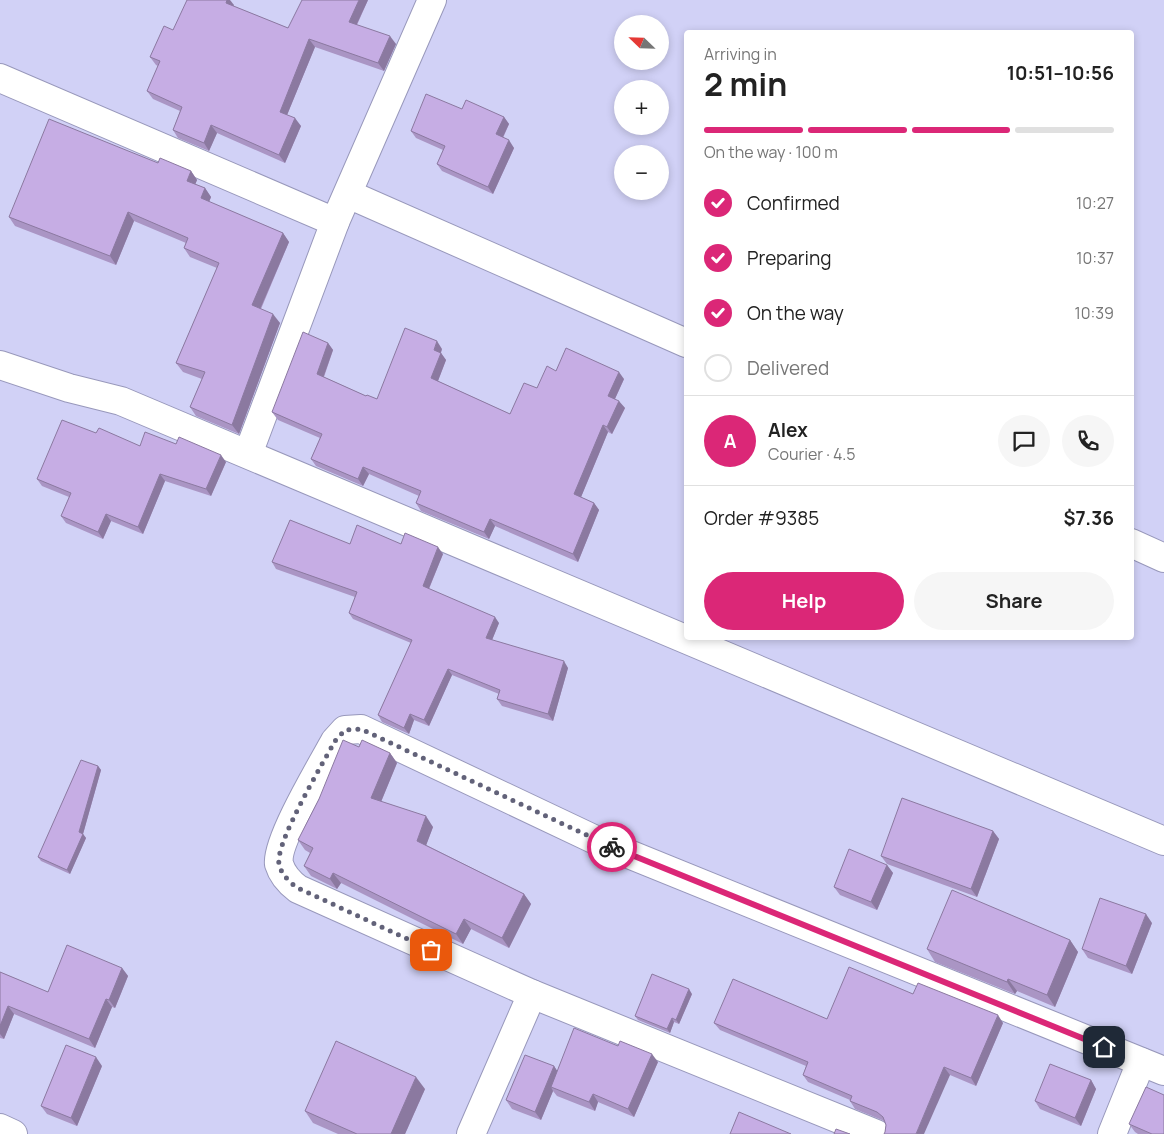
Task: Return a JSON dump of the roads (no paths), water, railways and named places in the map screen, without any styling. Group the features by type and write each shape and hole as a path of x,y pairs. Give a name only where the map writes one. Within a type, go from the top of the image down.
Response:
{"street":[{"path":"248,454 335,222 432,0"},
{"path":"0,78 335,222"},
{"path":"348,194 684,342"},
{"path":"0,365 69,388 121,401 684,638"},
{"path":"1134,544 1164,558"},
{"path":"688,640 1164,841"},
{"path":"876,1134 532,994 330,905 289,882 279,865 279,855 290,827 335,741 345,730 361,729 604,844 1153,1067 1112,1134"},
{"path":"471,1134 532,994"},
{"path":"0,1128 14,1134"}]}
